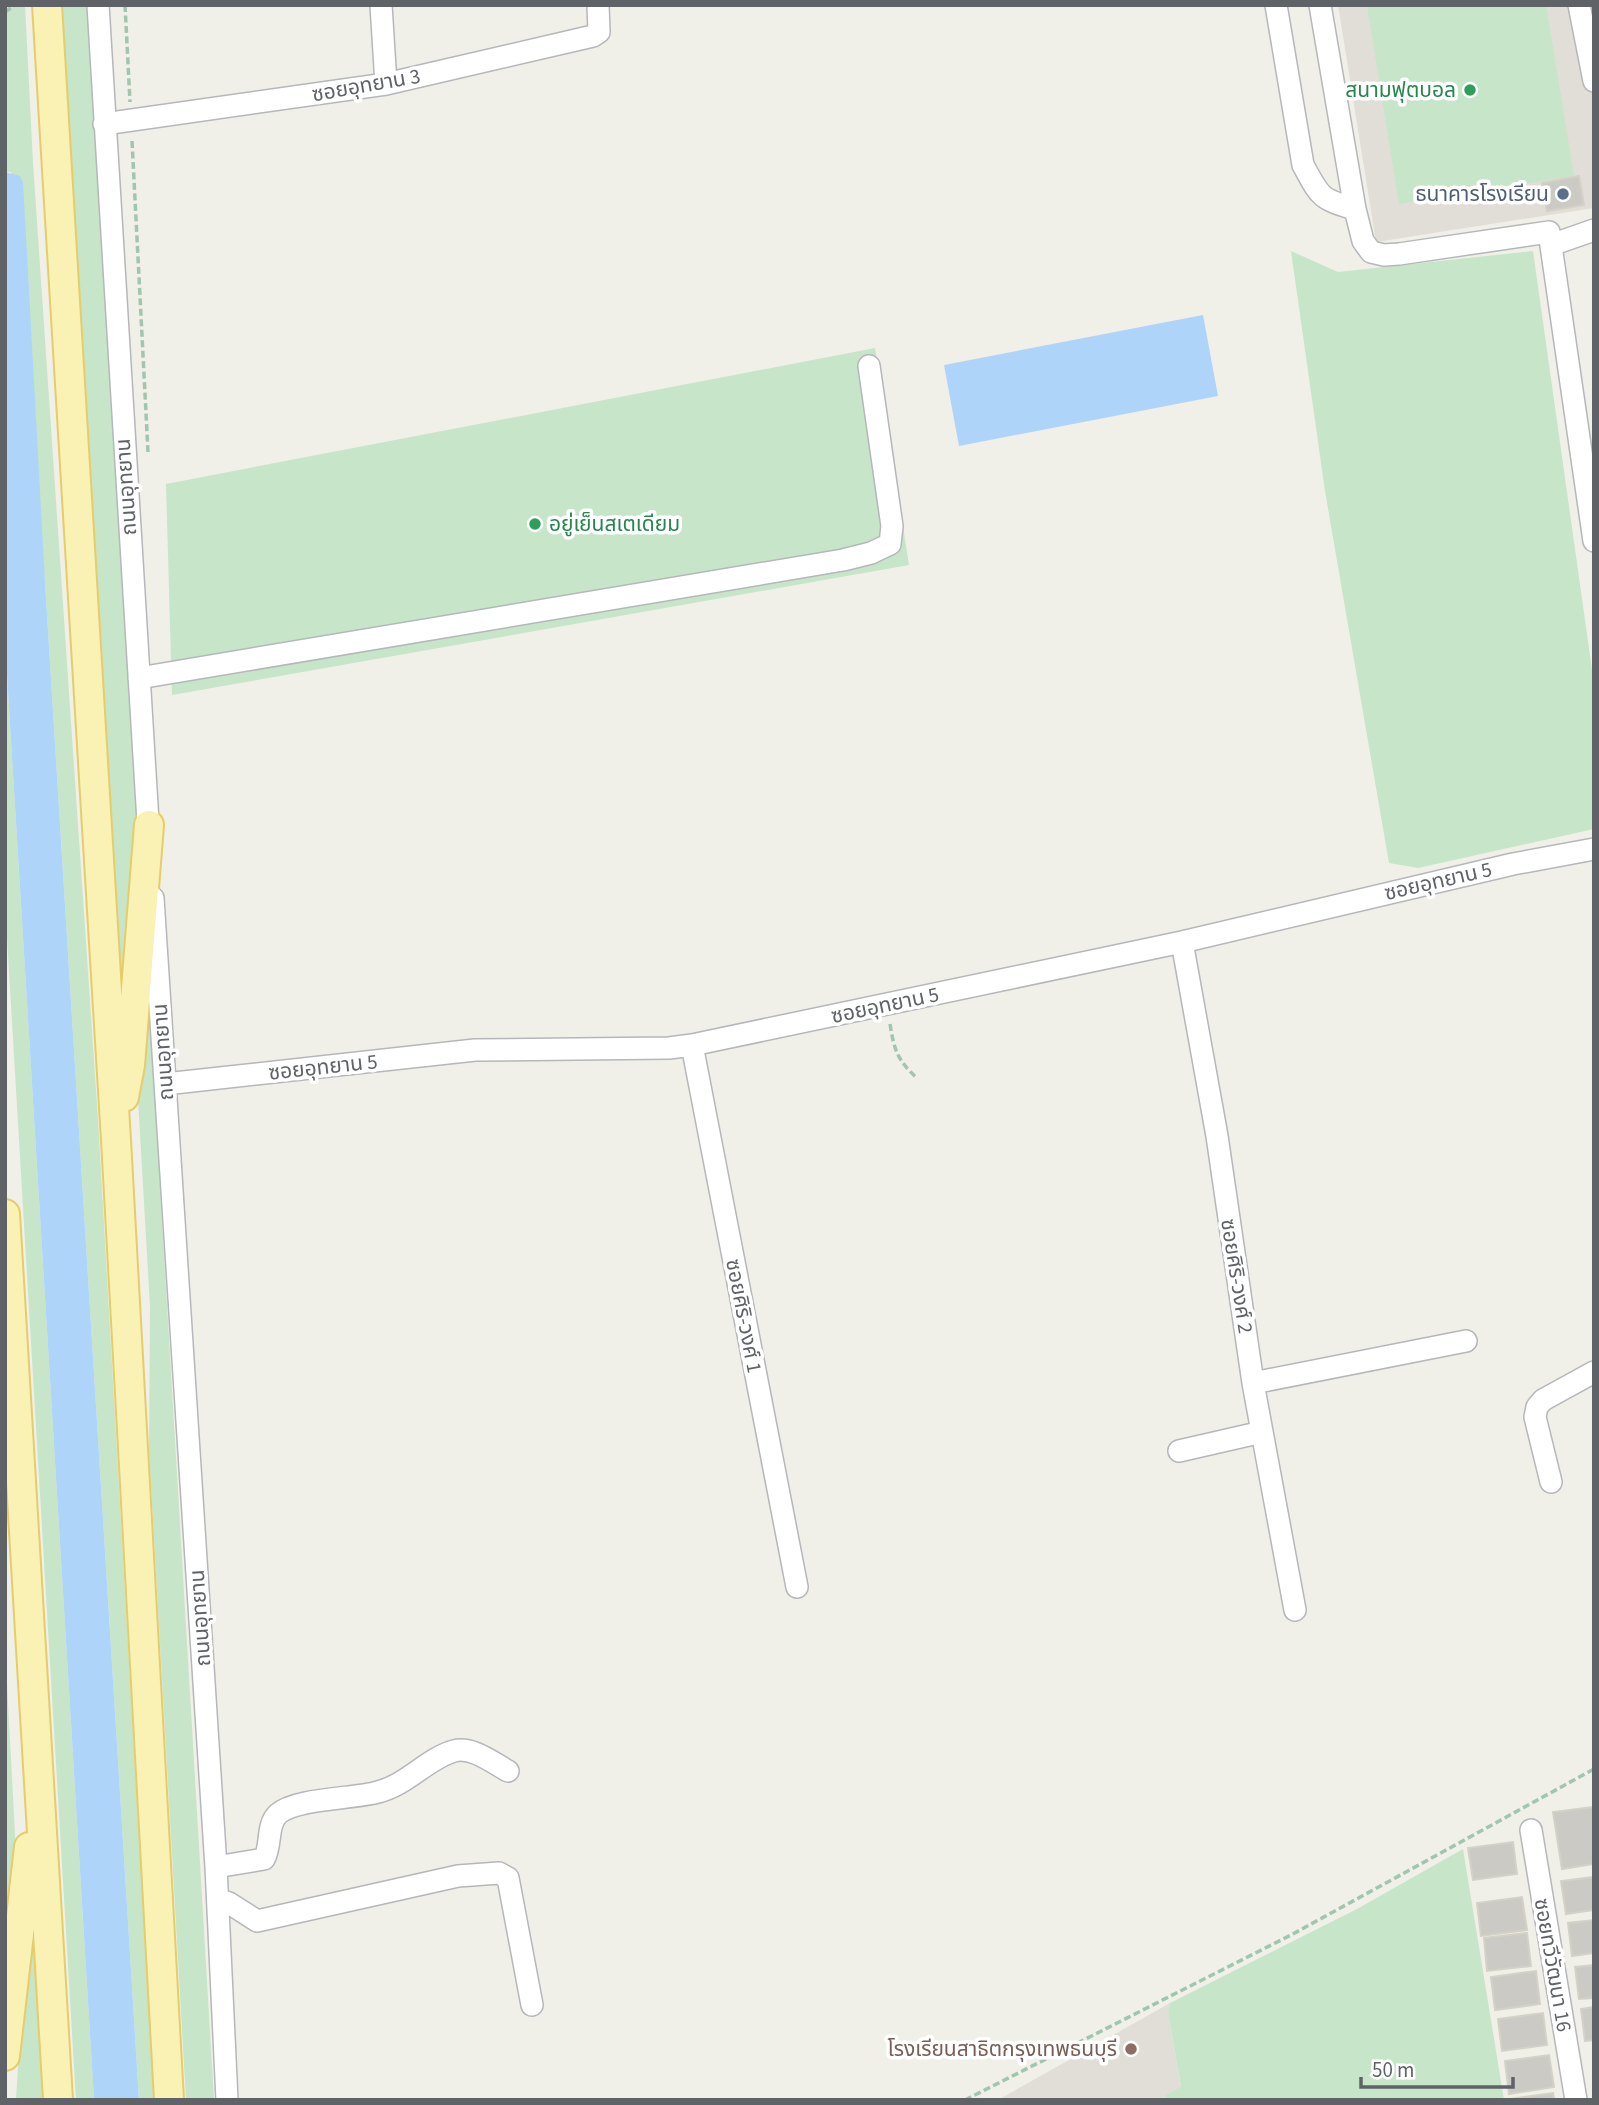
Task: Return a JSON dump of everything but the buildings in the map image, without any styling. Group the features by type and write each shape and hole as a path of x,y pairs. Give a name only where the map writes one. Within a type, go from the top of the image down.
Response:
{"main road":[{"path":"47,5 116,1140 169,2100"},
{"path":"116,1140 130,1065 149,825"},
{"path":"5,1214 58,2100"},
{"path":"5,2056 38,1770"}],"street":[{"name":"ถนนอุทยาน","path":"98,5 218,1899 227,2100"},
{"path":"381,5 386,84"},
{"name":"ซอยอุทยาน 3","path":"104,124 386,84 593,36 599,32 598,5"},
{"path":"1276,5 1303,164 1314,185 1327,201 1355,209"},
{"path":"1320,5 1355,209 1363,242 1371,252 1384,255 1549,232 1586,433 1594,541"},
{"path":"1579,5 1594,81"},
{"path":"1551,246 1594,230"},
{"path":"139,678 844,560 871,553 890,544 892,526 870,366"},
{"name":"ซอยอุทยาน 5","path":"165,1084 475,1050 669,1048 692,1045 1182,942 1513,864 1594,849"},
{"name":"ซอยศิริ-วงศ์ 2","path":"1182,942 1217,1136 1253,1383 1295,1610"},
{"name":"ซอยศิริ-วงศ์ 1","path":"692,1045 797,1587"},
{"path":"1253,1383 1466,1340"},
{"path":"1551,1482 1535,1417 1537,1407 1543,1400 1594,1372"},
{"path":"1179,1451 1262,1432"},
{"path":"216,1867 264,1859 272,1824 276,1816 285,1810 325,1800 381,1792 405,1781 453,1751 472,1752 508,1771"},
{"name":"ซอยทวีวัฒนา 16","path":"1531,1830 1576,2100"},
{"path":"218,1899 257,1921 458,1875 499,1873 508,1878 532,2006"}],"path":[{"path":"5,12 15,5"},
{"path":"887,1004 894,1049 904,1066 917,1078"},
{"path":"965,2100 1291,1935 1594,1769"}],"shaded area":[{"name":"สนามฟุตบอล","path":"1338,5 1594,5 1594,208 1376,242"},
{"name":"โรงเรียนสาธิตกรุงเทพธนบุรี","path":"1170,2003 1168,2011 1183,2100 998,2100"}],"green space":[{"path":"5,5 25,5 33,163 98,1119 154,2100 139,2100 45,582 11,172 5,172"},
{"path":"62,5 90,5 140,834 127,995 120,994"},
{"name":"สนามฟุตบอล","path":"1367,5 1546,5 1574,176 1399,204"},
{"path":"1291,251 1338,272 1533,251 1594,684 1594,829 1418,868 1389,863 1325,491"},
{"name":"อยู่เย็นสเตเดียม","path":"875,348 909,565 172,695 166,484"},
{"path":"5,642 94,2100 76,2100 5,904"},
{"path":"149,1000 214,2100 186,2100 149,1450 150,1306 137,1082"},
{"path":"5,1474 7,1684 16,1853 7,1948 5,1910"},
{"path":"1463,1849 1504,2100 1166,2100 1166,2095 1181,2087 1168,2011 1170,2003 1357,1909"},
{"path":"25,1950 34,1952 43,2100 16,2100"}],"water":[{"path":"5,172 20,176 23,182 45,582 139,2100 94,2100 5,642"},
{"path":"1203,315 1218,396 959,446 944,365"}],"place":[{"name":"สนามฟุตบอล","path":"1470,90"},
{"name":"ธนาคารโรงเรียน","path":"1563,194"},
{"name":"อยู่เย็นสเตเดียม","path":"535,524"},
{"name":"โรงเรียนสาธิตกรุงเทพธนบุรี","path":"1131,2049"}]}
